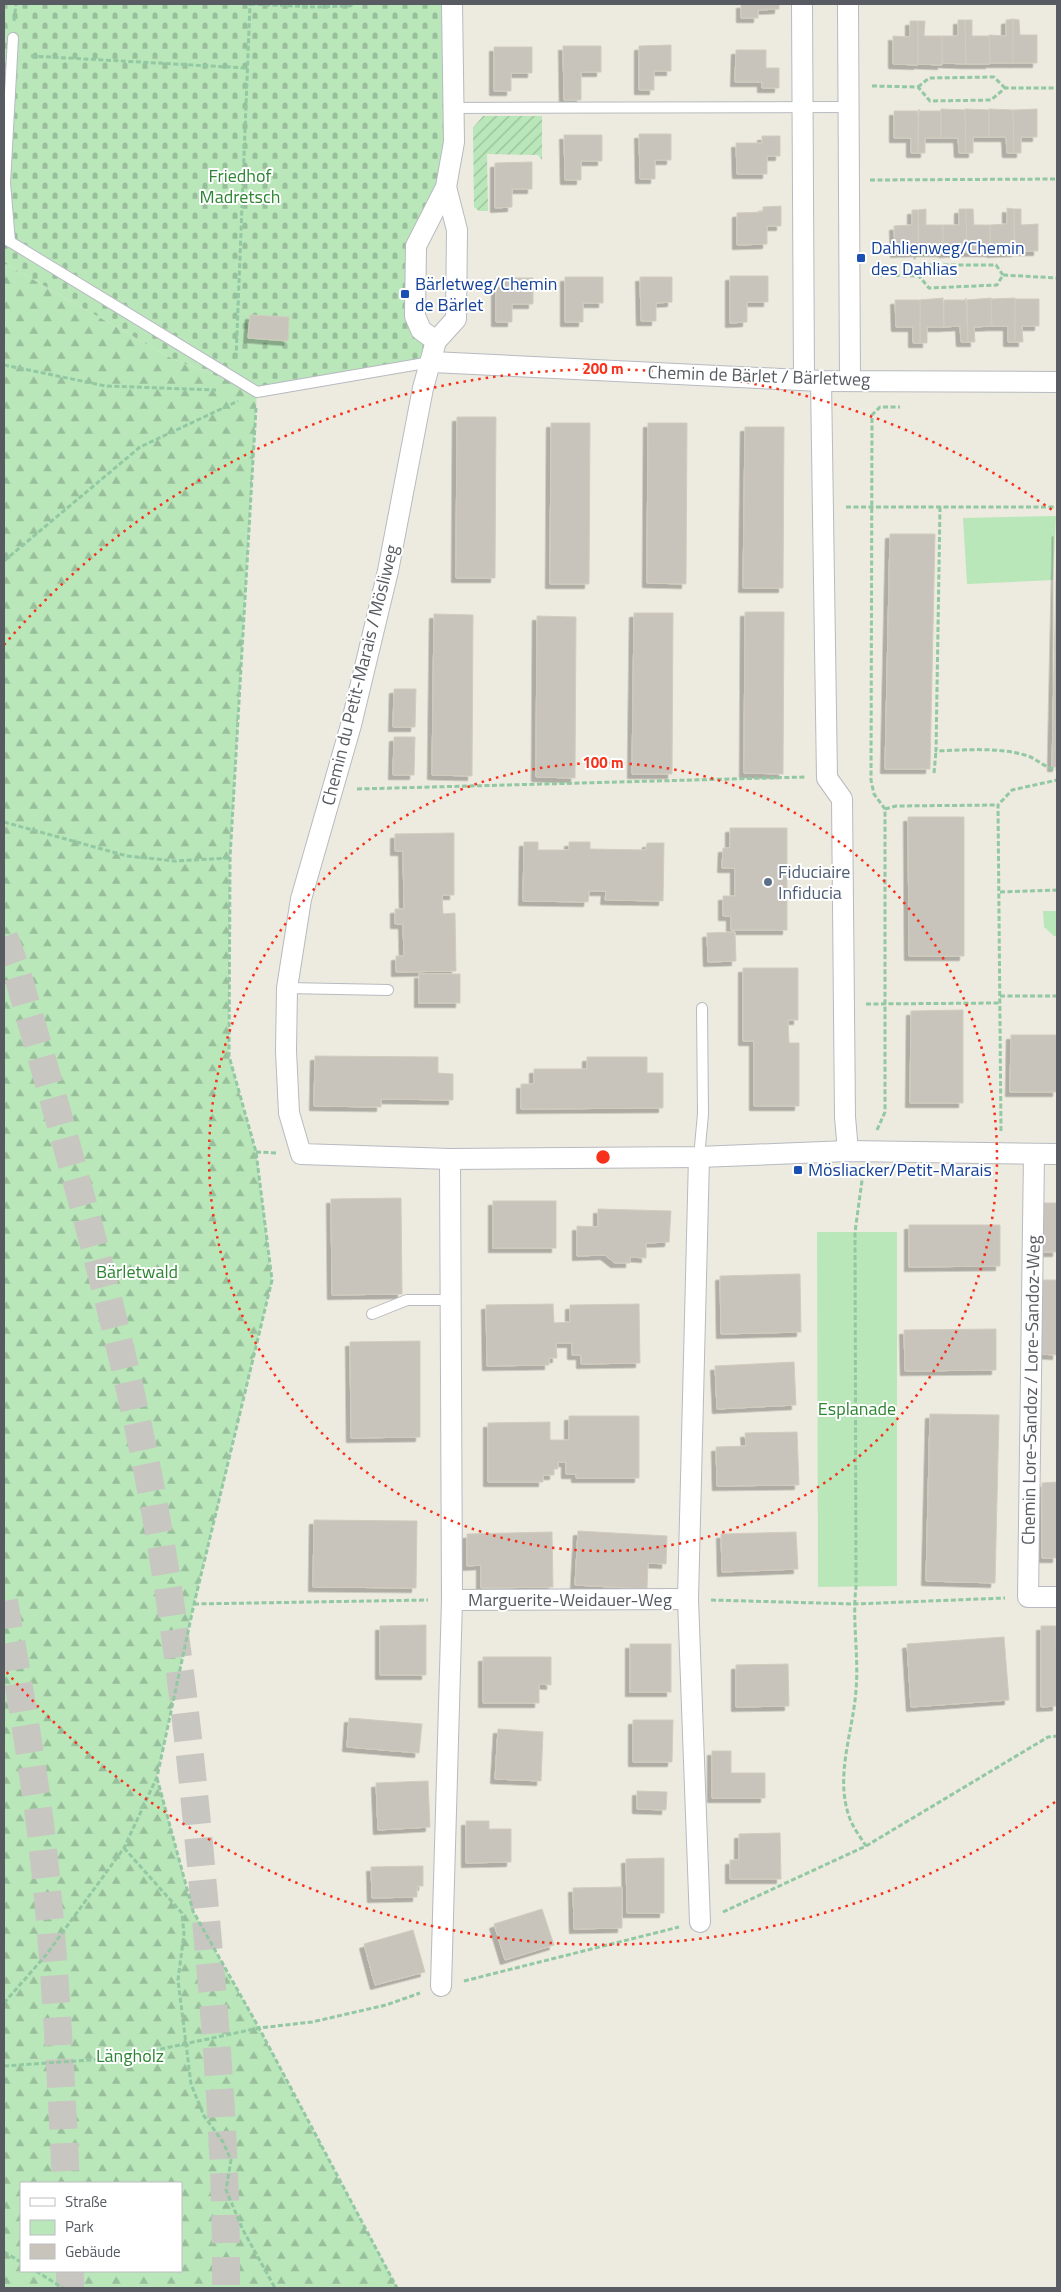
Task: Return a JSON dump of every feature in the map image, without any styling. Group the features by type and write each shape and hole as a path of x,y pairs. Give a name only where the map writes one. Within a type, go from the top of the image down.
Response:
{"street":[{"path":"446,187 457,230 456,319 436,341 421,330 415,316 416,246 446,187 454,142 452,4"},
{"path":"802,4 802,106 812,381 823,507 827,778 842,799 845,1117 857,1152"},
{"path":"848,4 850,380"},
{"name":"Chemin du Petit-Marais / Mösliweg","path":"436,341 432,362 423,388 388,571 354,716 301,900 287,988 286,1051 289,1114 300,1154 450,1159"},
{"name":"Chemin de Bärlet / Bärletweg","path":"432,362 812,381 1056,378"},
{"path":"441,1986 452,1600 450,1159 699,1157 857,1152 1057,1154"},
{"name":"Chemin Lore-Sandoz / Lore-Sandoz-Weg","path":"1028,1597 1034,1154"},
{"path":"699,1157 688,1599 700,1922"},
{"path":"1028,1597 1057,1597"},
{"name":"Marguerite-Weidauer-Weg","path":"452,1600 688,1599"}],"lane":[{"path":"13,38 5,182 7,240 257,392 432,362"},
{"path":"453,108 848,107"},
{"path":"287,988 388,990"},
{"path":"699,1157 703,1114 702,1008"},
{"path":"372,1314 407,1300 450,1300"}],"path":[{"path":"232,377 236,366 250,4 316,7 350,6 353,4"},
{"path":"12,55 247,68"},
{"path":"870,86 918,87 929,78 994,77 1005,88"},
{"path":"918,87 930,101 991,100 1005,88 1057,88"},
{"path":"860,180 1057,179"},
{"path":"918,276 928,265 996,265 1003,275"},
{"path":"870,275 918,276 929,288 997,285 1003,275"},
{"path":"1003,275 1057,278"},
{"path":"4,365 106,386 219,390"},
{"path":"4,562 140,447 257,392 230,858 229,1056 256,1152 272,1280 194,1604 157,1777 124,1848 46,1955 4,2003"},
{"path":"866,1846 850,1819 844,1786 846,1744 856,1690 854,1604 857,1152 885,1112 884,809 874,794 871,780 872,415 880,407 910,407"},
{"path":"823,507 1057,507"},
{"path":"934,773 936,751 940,507"},
{"path":"936,751 984,748 1026,755 1052,769 1057,769"},
{"path":"348,789 827,778"},
{"path":"1000,1152 998,805 1012,790 1057,780"},
{"path":"884,809 896,806 998,805"},
{"path":"4,822 127,856 175,861 230,858"},
{"path":"1000,892 1057,890"},
{"path":"1000,996 1057,996"},
{"path":"845,1003 1000,1003"},
{"path":"688,1599 854,1604 1028,1597"},
{"path":"194,1604 452,1600"},
{"path":"4,2066 119,2058 259,2028 312,2022 386,2005 441,1986 700,1922 866,1846 1048,1737 1057,1736"},
{"path":"157,1777 193,1911 259,2028 397,2288"},
{"path":"124,1848 182,1913 184,1934 178,1980 191,2084 204,2116 224,2142 230,2160 226,2190 244,2230 275,2288"},
{"path":"4,2252 20,2261"},
{"path":"38,2272 63,2288"}],"green space":[{"name":"Friedhof Madretsch","path":"4,4 452,4 453,108 429,218 415,316 432,362 257,392 171,358 6,264 4,265"},
{"path":"483,116 542,116 542,160 538,155 487,154 488,211 479,211 474,207 473,128"},
{"name":"Bärletwald","path":"6,264 171,358 257,392 230,858 229,1056 256,1152 272,1280 194,1604 157,1777 193,1911 259,2028 397,2288 4,2288 4,265"},
{"path":"1056,516 1053,580 967,584 963,518"},
{"path":"1043,911 1057,911 1057,936 1054,936 1044,927"},
{"name":"Esplanade","path":"817,1232 897,1232 897,1586 818,1587"}],"building":[{"path":"741,4 779,4 779,9 758,10 758,18 741,18"},
{"path":"1013,19 1014,63 990,63 989,35 1006,36 1006,20"},
{"path":"1013,19 1019,20 1020,35 1037,35 1037,63 1013,63"},
{"path":"958,20 965,20 966,64 942,63 942,36 958,36"},
{"path":"965,20 972,20 972,36 989,36 990,64 966,64"},
{"path":"910,21 918,21 918,65 893,64 893,36 910,37"},
{"path":"918,21 925,21 924,36 942,36 942,65 918,64"},
{"path":"671,45 671,71 654,71 654,90 639,90 639,46"},
{"path":"563,46 601,46 601,72 581,72 581,100 564,100"},
{"path":"494,47 532,47 532,73 511,73 511,91 494,91"},
{"path":"736,50 766,50 766,68 779,68 779,88 762,88 762,82 735,82"},
{"path":"919,109 919,111 941,111 941,138 925,138 925,153 918,153"},
{"path":"941,109 965,110 966,153 959,153 958,138 941,138"},
{"path":"965,109 989,110 989,137 973,137 973,153 966,153"},
{"path":"989,109 1013,110 1014,153 1007,153 1006,137 989,137"},
{"path":"1037,109 1037,137 1021,137 1021,153 1014,153 1013,110"},
{"path":"894,111 918,111 918,153 911,153 911,138 894,138"},
{"path":"639,134 671,134 671,160 655,160 655,179 640,179"},
{"path":"564,135 602,135 602,161 581,161 581,180 565,180"},
{"path":"762,136 780,136 780,156 767,156 767,174 737,174 736,143 762,143"},
{"path":"532,162 532,189 512,189 512,207 495,208 495,163"},
{"path":"781,206 781,226 767,226 767,244 737,245 737,213 763,212 763,207"},
{"path":"1007,208 1014,209 1014,252 991,253 990,225 1007,224"},
{"path":"926,209 926,225 943,225 943,252 920,252 919,255 918,210"},
{"path":"959,209 966,209 967,252 943,253 943,225 959,225"},
{"path":"966,209 973,209 974,225 990,225 990,252 967,252"},
{"path":"1014,209 1021,209 1021,225 1038,224 1038,251 1016,251 1015,253"},
{"path":"912,210 918,210 918,252 895,253 894,226 912,225"},
{"path":"730,276 768,276 768,302 747,302 747,322 730,323"},
{"path":"565,277 603,277 603,303 583,303 583,322 565,322"},
{"path":"640,277 672,277 672,302 656,303 656,321 641,321"},
{"path":"496,278 533,278 533,304 512,304 512,322 496,322"},
{"path":"943,298 944,327 927,327 927,343 920,343 920,300"},
{"path":"966,298 968,342 961,342 960,326 944,327 944,300 966,300"},
{"path":"991,298 992,326 974,327 975,342 968,342 967,300"},
{"path":"1015,298 1015,342 1008,342 1008,326 992,326 991,299"},
{"path":"1015,299 1039,299 1039,326 1022,326 1023,342 1015,342"},
{"path":"895,300 920,300 920,343 913,343 913,327 896,327"},
{"path":"250,315 289,317 288,341 248,338"},
{"path":"457,417 496,417 495,578 456,578"},
{"path":"551,423 590,423 589,584 550,584"},
{"path":"648,423 687,423 686,584 647,583"},
{"path":"745,427 784,427 783,588 743,588"},
{"path":"1057,532 1057,767 1052,767"},
{"path":"890,534 935,534 930,769 885,769"},
{"path":"745,612 784,612 783,774 744,773"},
{"path":"634,613 673,613 672,774 632,774"},
{"path":"434,614 473,615 472,776 432,775"},
{"path":"537,616 576,617 575,778 536,777"},
{"path":"394,689 416,689 415,727 393,727"},
{"path":"394,737 415,737 414,775 393,775"},
{"path":"908,817 964,817 964,956 909,956"},
{"path":"730,828 787,828 787,930 731,930 731,916 723,916 723,896 735,896 735,868 722,868 723,848 730,848"},
{"path":"454,833 454,895 442,895 443,914 455,913 456,971 396,972 396,956 404,956 403,924 395,924 395,909 404,909 403,851 395,851 395,834"},
{"path":"524,842 538,842 538,850 569,850 569,842 590,842 590,849 646,850 647,843 664,843 663,901 605,900 606,891 589,891 588,902 523,901"},
{"path":"735,932 736,961 708,962 707,933"},
{"path":"743,968 798,968 798,1020 788,1020 789,1043 799,1043 799,1106 754,1106 754,1041 743,1041"},
{"path":"419,974 460,974 460,1003 419,1003"},
{"path":"963,1010 963,1103 910,1103 911,1011"},
{"path":"1011,1035 1057,1035 1057,1092 1010,1092"},
{"path":"315,1056 438,1057 438,1073 453,1074 453,1100 381,1099 381,1107 314,1106"},
{"path":"587,1057 647,1057 647,1073 663,1073 663,1108 521,1109 521,1084 534,1084 534,1069 587,1069"},
{"path":"401,1198 402,1294 332,1295 331,1199"},
{"path":"493,1201 556,1201 556,1248 493,1248"},
{"path":"1039,1203 1057,1203 1057,1252 1040,1252"},
{"path":"598,1209 671,1211 669,1242 646,1243 646,1258 630,1257 630,1263 615,1263 605,1255 577,1256 577,1226 598,1227"},
{"path":"909,1225 1000,1225 1000,1266 909,1267"},
{"path":"800,1274 801,1332 721,1334 720,1276"},
{"path":"1040,1280 1057,1280 1057,1355 1038,1354"},
{"path":"553,1304 554,1323 570,1322 570,1305 639,1304 640,1363 581,1364 581,1355 572,1355 572,1343 556,1343 557,1358 549,1358 549,1365 487,1366 486,1305"},
{"path":"996,1329 996,1370 905,1371 904,1330"},
{"path":"420,1341 420,1437 351,1438 350,1342"},
{"path":"794,1362 796,1405 717,1409 715,1366"},
{"path":"930,1414 999,1415 995,1583 926,1581"},
{"path":"569,1416 639,1416 639,1478 576,1478 576,1474 566,1474 566,1462 558,1462 558,1469 554,1469 554,1475 543,1475 543,1482 488,1482 488,1423 550,1422 550,1440 569,1440"},
{"path":"797,1432 799,1485 717,1486 716,1447 746,1446 745,1433"},
{"path":"1057,1482 1057,1558 1042,1558 1042,1483"},
{"path":"314,1520 417,1521 416,1588 313,1587"},
{"path":"578,1531 667,1536 666,1564 648,1563 647,1589 575,1585"},
{"path":"552,1532 553,1587 481,1588 481,1565 467,1566 467,1534"},
{"path":"796,1532 798,1569 722,1572 721,1534"},
{"path":"426,1625 426,1675 380,1675 380,1626"},
{"path":"1041,1626 1056,1626 1057,1706 1041,1707"},
{"path":"1004,1637 1009,1700 911,1707 907,1644"},
{"path":"630,1644 671,1644 671,1692 630,1692"},
{"path":"483,1657 551,1657 551,1685 539,1684 539,1703 483,1703"},
{"path":"788,1664 789,1706 736,1707 736,1665"},
{"path":"349,1718 422,1724 419,1753 347,1747"},
{"path":"633,1720 673,1720 672,1762 633,1762"},
{"path":"498,1729 543,1732 541,1781 495,1779"},
{"path":"712,1751 731,1751 731,1773 765,1773 765,1798 712,1798"},
{"path":"428,1781 430,1827 378,1830 376,1783"},
{"path":"637,1791 667,1792 666,1810 637,1809"},
{"path":"466,1821 489,1821 489,1829 511,1829 511,1862 466,1863"},
{"path":"780,1833 781,1879 730,1879 730,1860 739,1860 739,1834"},
{"path":"664,1858 664,1913 627,1913 626,1859"},
{"path":"423,1866 423,1886 417,1886 417,1897 372,1898 371,1867"},
{"path":"622,1887 622,1928 574,1929 573,1888"},
{"path":"542,1909 554,1945 505,1960 494,1924"},
{"path":"413,1930 425,1972 375,1985 364,1944"}],"tunnel":[{"path":"4,937 16,969 69,1153 118,1339 146,1464 174,1626 188,1735 213,1996 223,2142 226,2288"},
{"path":"4,1601 33,1774 46,1878 60,2068 66,2182"},
{"path":"70,2272 70,2288"}],"place":[{"name":"Dahlienweg/Chemin des Dahlias","path":"861,258"},
{"name":"Bärletweg/Chemin de Bärlet","path":"405,294"},
{"name":"Fiduciaire Infiducia","path":"768,882"},
{"name":"Mösliacker/Petit-Marais","path":"798,1170"}],"park label":[{"name":"Längholz","path":"130,2056"}]}
